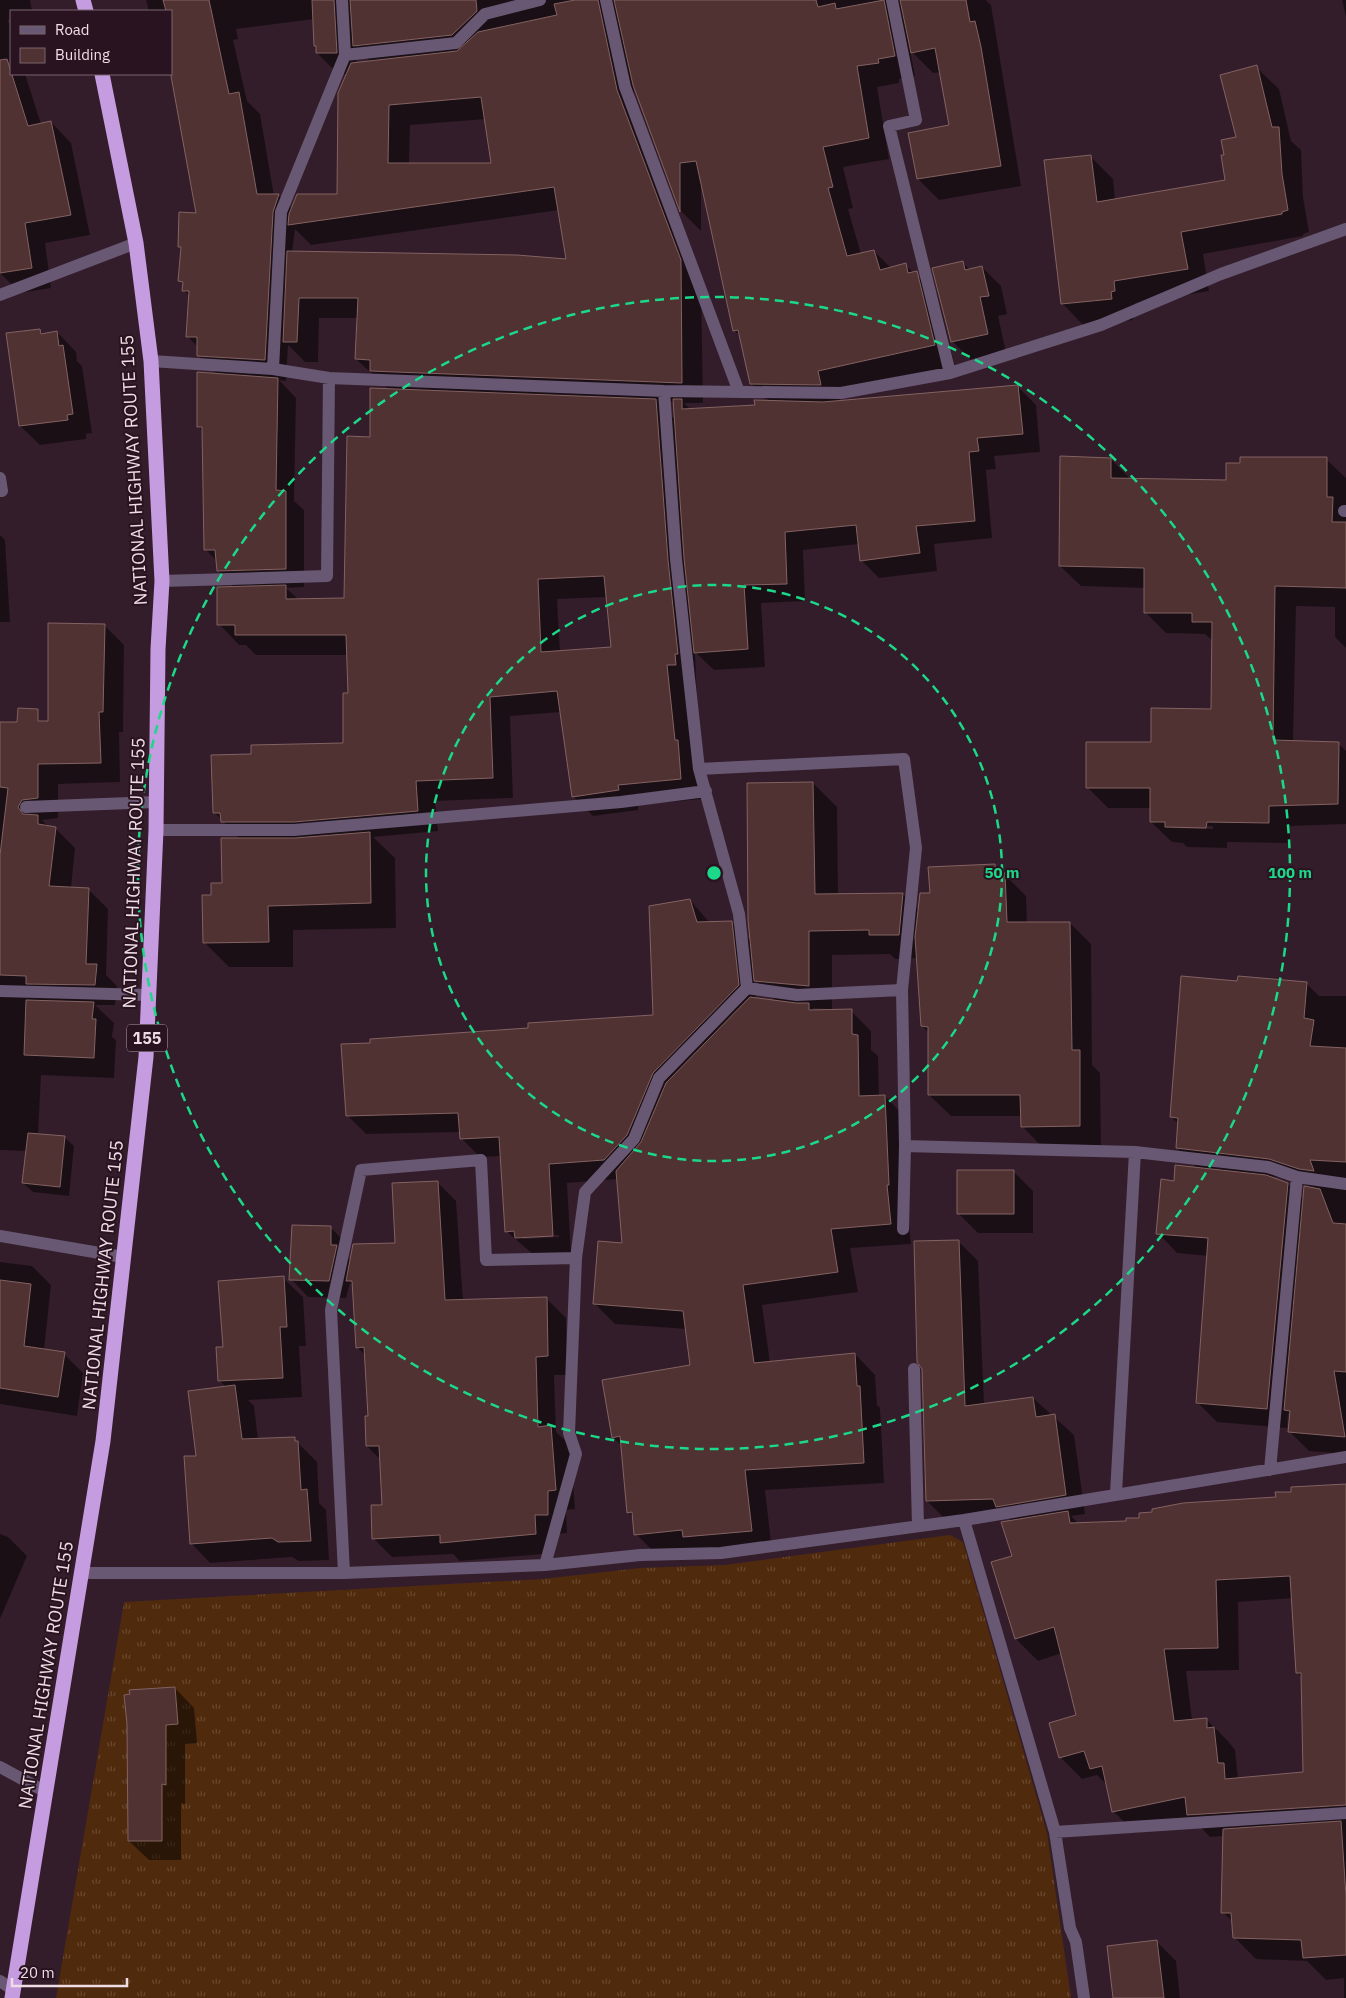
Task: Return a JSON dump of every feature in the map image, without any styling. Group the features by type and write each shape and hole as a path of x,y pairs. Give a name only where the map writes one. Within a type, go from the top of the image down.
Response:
{"highway":[{"name":"NATIONAL HIGHWAY ROUTE 155","path":"8,1990 46,1792 83,1574 103,1441 146,1057 156,830 158,649 162,581 151,361 136,243 102,75"}],"street":[{"path":"273,369 281,212 345,55 342,0"},
{"path":"345,55 456,43 485,14 540,0"},
{"path":"606,0 625,87 739,392"},
{"path":"892,0 916,120 889,126 950,373"},
{"path":"151,361 273,369 329,378 664,391 840,393 950,373 1101,325 1221,274 1346,229"},
{"path":"0,295 136,243"},
{"path":"162,581 328,576 329,378"},
{"path":"546,1566 576,1454 569,1433 576,1258 585,1192 634,1139 659,1078 746,988 739,914 699,769 676,559 664,391"},
{"path":"0,478 2,491 0,491"},
{"path":"699,769 904,760 916,848 902,990 905,1146 903,1229"},
{"path":"156,830 294,830 621,802 706,791"},
{"path":"26,807 156,802"},
{"path":"746,988 797,995 902,990"},
{"path":"0,990 149,995"},
{"path":"905,1146 1135,1152 1268,1167 1297,1177 1346,1184"},
{"path":"1116,1493 1135,1152"},
{"path":"344,1573 331,1310 361,1170 481,1160 486,1260 576,1258"},
{"path":"1270,1470 1297,1177"},
{"path":"0,1236 123,1257"},
{"path":"914,1368 918,1526"},
{"path":"83,1574 344,1573 546,1566 640,1555 721,1553 964,1520 1116,1493 1346,1457"},
{"path":"964,1520 1055,1832 1070,1928 1076,1942 1084,1998"},
{"path":"0,1767 46,1792"},
{"path":"1055,1832 1346,1813"}],"green space":[{"path":"950,1535 963,1542 1047,1833 1071,1998 56,1998 124,1602 543,1579 640,1568 725,1565"}],"building":[{"path":"163,0 209,0 229,94 239,92 257,194 279,194 273,212 265,360 197,356 197,337 186,337 189,291 182,291 183,282 178,281 181,247 178,247 179,212 196,213 171,76 172,10 166,10"},
{"path":"312,0 334,0 337,53 316,53"},
{"path":"350,0 476,0 477,11 452,35 353,46"},
{"path":"575,0 598,0 617,90 681,260 682,383 370,371 370,360 355,359 358,298 299,298 297,342 283,342 287,251 517,255 566,259 554,187 288,225 289,214 297,194 337,194 338,93 351,63 457,51 478,32 557,15 554,4","holes":["481,97 491,163 388,163 389,105"]},
{"path":"614,0 816,0 818,7 835,3 836,9 884,0 895,56 878,59 879,63 857,66 869,138 823,147 833,187 828,188 847,256 874,250 880,270 906,263 908,273 917,271 935,345 818,371 821,385 750,384 738,330 733,331 696,161 680,163 680,212 633,85"},
{"path":"900,0 966,0 970,22 975,21 981,47 1001,166 917,179 908,133 949,125 935,48 911,53"},
{"path":"7,59 10,75 12,75 28,126 51,121 71,215 25,223 32,268 0,273 0,60"},
{"path":"1257,65 1272,127 1279,127 1282,174 1288,210 1282,212 1282,214 1181,232 1188,269 1114,281 1115,291 1111,292 1112,299 1061,304 1044,160 1091,155 1097,202 1225,180 1221,140 1236,137 1220,75"},
{"path":"963,261 965,270 982,266 989,296 980,297 988,334 951,342 932,268"},
{"path":"40,329 41,334 57,331 59,346 63,345 73,414 67,415 68,420 19,426 6,333"},
{"path":"197,372 278,378 276,490 286,491 286,569 217,571 215,550 204,550 202,427 197,427"},
{"path":"1018,385 1023,434 977,438 979,451 969,452 975,521 916,526 920,553 860,561 856,525 785,532 787,584 744,585 748,649 694,653 684,558 673,399 682,399 682,409 755,405 754,400 823,402"},
{"path":"370,388 656,399 668,560 678,654 675,654 676,665 667,665 675,740 678,740 681,779 618,785 619,790 572,797 557,691 490,697 493,778 416,781 418,811 294,822 221,822 220,813 213,813 211,755 251,754 251,745 343,743 343,693 348,693 346,635 235,635 235,625 217,625 217,587 286,585 286,599 344,598 347,436 370,437","holes":["604,576 611,647 541,652 538,579"]},
{"path":"1060,456 1111,458 1111,478 1226,480 1226,463 1240,463 1240,457 1327,457 1327,497 1333,497 1332,522 1346,522 1346,588 1275,586 1273,740 1339,742 1338,804 1269,806 1269,823 1207,822 1206,828 1165,827 1165,822 1150,822 1150,788 1086,788 1086,742 1151,742 1151,708 1211,709 1212,622 1192,622 1192,613 1144,613 1144,568 1059,566"},
{"path":"48,623 105,624 103,712 99,712 101,763 38,764 38,798 22,800 18,807 23,814 38,815 38,824 56,827 49,886 89,888 86,964 97,964 95,985 26,984 26,976 0,975 0,855 8,788 0,787 0,722 17,722 18,708 38,709 38,721 48,721"},
{"path":"813,782 815,894 903,893 899,935 869,935 869,930 809,931 809,986 754,981 748,920 747,783"},
{"path":"370,832 371,903 268,906 269,942 203,943 202,895 211,895 211,883 222,883 221,838 295,838"},
{"path":"995,864 996,873 1005,873 1007,922 1070,922 1072,1050 1080,1050 1080,1126 1021,1127 1020,1095 928,1095 928,1027 921,1026 915,937 920,893 930,893 928,867"},
{"path":"690,899 697,922 732,921 739,985 653,1073 627,1135 604,1160 549,1164 553,1236 515,1238 514,1231 505,1232 499,1137 460,1139 458,1113 346,1116 341,1044 370,1043 370,1039 528,1028 528,1023 653,1015 649,906"},
{"path":"1181,976 1237,981 1238,976 1307,982 1304,1018 1314,1020 1310,1046 1346,1048 1346,1162 1310,1160 1314,1171 1299,1169 1269,1159 1176,1148 1178,1118 1170,1117"},
{"path":"750,997 809,1003 809,1010 852,1009 852,1034 858,1035 859,1096 885,1095 889,1185 887,1185 891,1224 831,1229 838,1272 743,1285 754,1363 855,1353 857,1386 860,1386 864,1463 745,1470 752,1531 683,1537 682,1530 634,1535 632,1512 627,1513 620,1436 612,1438 602,1380 690,1365 683,1311 593,1304 598,1241 622,1243 616,1171 641,1142 666,1083"},
{"path":"26,1000 94,1002 92,1019 96,1019 94,1058 24,1055"},
{"path":"28,1133 65,1136 60,1187 22,1183"},
{"path":"1175,1165 1266,1175 1288,1183 1267,1409 1196,1403 1208,1238 1156,1234 1161,1179 1174,1181"},
{"path":"957,1170 1014,1170 1014,1214 957,1214"},
{"path":"438,1181 445,1300 547,1297 548,1356 536,1357 538,1427 551,1425 556,1490 548,1491 548,1515 535,1515 536,1534 440,1543 440,1535 372,1539 371,1505 382,1505 379,1446 366,1446 365,1416 368,1416 364,1347 356,1348 352,1281 346,1281 353,1244 395,1243 392,1183"},
{"path":"1304,1186 1320,1189 1333,1223 1346,1224 1346,1372 1334,1371 1345,1437 1288,1432 1290,1411 1284,1410"},
{"path":"292,1225 331,1226 331,1245 337,1245 329,1281 289,1280"},
{"path":"959,1240 965,1406 1033,1397 1036,1417 1055,1414 1066,1495 996,1507 993,1499 926,1501 922,1369 917,1362 914,1241"},
{"path":"284,1276 287,1327 280,1327 283,1378 218,1381 216,1347 223,1347 218,1281"},
{"path":"0,1280 31,1284 24,1346 65,1352 58,1397 0,1388"},
{"path":"235,1385 242,1439 295,1437 295,1441 298,1441 301,1490 307,1489 311,1541 278,1542 272,1538 190,1544 184,1456 196,1456 188,1391"},
{"path":"1346,1484 1346,1805 1187,1815 1185,1797 1112,1812 1102,1766 1090,1769 1084,1751 1059,1758 1049,1723 1076,1715 1054,1627 1015,1639 991,1562 1012,1556 1001,1522 1068,1511 1070,1523 1126,1521 1126,1518 1139,1518 1139,1513 1152,1512 1152,1509 1183,1503 1276,1497 1275,1492 1291,1492 1291,1487","holes":["1290,1576 1296,1673 1301,1673 1303,1772 1225,1779 1224,1763 1218,1763 1214,1727 1207,1728 1207,1718 1174,1721 1164,1649 1218,1648 1216,1580"]},
{"path":"175,1687 178,1724 166,1725 166,1785 162,1784 162,1841 128,1841 127,1724 124,1695 130,1694 129,1690"},
{"path":"1341,1821 1346,1896 1346,1955 1303,1958 1301,1940 1233,1938 1231,1913 1221,1913 1223,1829"},
{"path":"1157,1940 1164,1998 1113,1998 1107,1946"}]}
